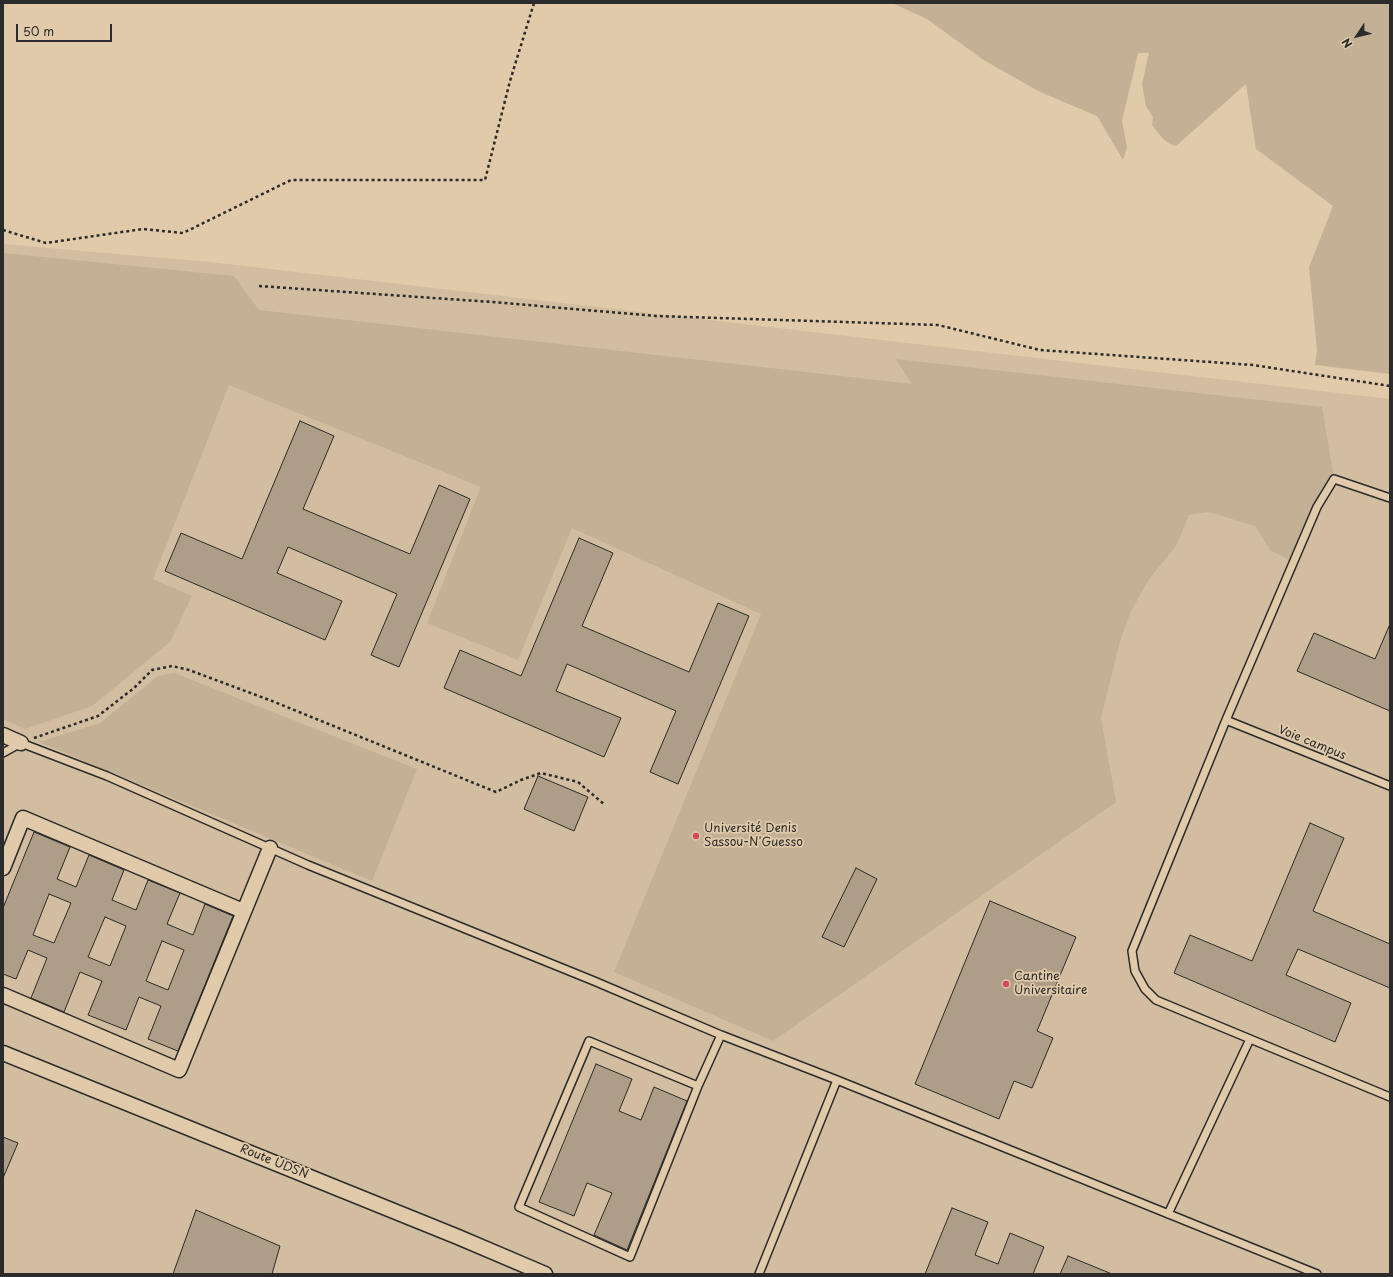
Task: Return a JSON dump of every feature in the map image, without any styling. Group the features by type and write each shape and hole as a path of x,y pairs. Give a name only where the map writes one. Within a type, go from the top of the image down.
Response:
{"street":[{"path":"3,735 21,743"},
{"path":"3,868 23,818 243,911"},
{"path":"3,995 179,1070 270,848"},
{"name":"Route UDSN","path":"3,1052 458,1237 545,1274"}],"lane":[{"path":"1390,498 1334,479 1317,507 1226,720 1132,950 1134,972 1145,989 1156,1000 1390,1097"},
{"name":"Voie campus","path":"1226,720 1390,786"},
{"path":"3,753 21,743 106,776 270,848 594,981 720,1035 837,1080 1317,1274"},
{"path":"698,1086 589,1042 519,1207 630,1257 698,1086 720,1035"},
{"path":"1168,1214 1250,1039"},
{"path":"759,1274 837,1080"}],"path":[{"path":"3,230 46,243 143,229 183,233 291,180 485,180 510,81 534,3"},
{"path":"259,286 484,301 656,316 938,325 1040,350 1253,365 1390,386"},
{"path":"21,743 98,716 134,688 152,670 172,666 189,670 272,701 496,792 521,780 541,773 578,782 605,805"}],"shaded area":[{"path":"892,3 1390,3 1390,374 1315,365 1317,350 1309,267 1333,206 1256,149 1246,84 1176,146 1163,139 1152,125 1153,117 1146,106 1142,84 1149,53 1138,53 1122,121 1127,147 1123,160 1097,116 1038,91 982,59 927,19"},
{"name":"Université Denis Sassou-N'Guesso","path":"3,244 210,262 1390,399 1390,1274 3,1274"},
{"path":"3,253 234,276 259,310 912,384 896,359 1322,407 1334,479 1293,562 1270,550 1255,526 1209,512 1189,515 1176,546 1149,579 1131,611 1120,641 1101,718 1116,802 773,1041 614,972 761,614 572,528 518,660 427,623 481,487 229,385 153,579 192,596 170,642 92,706 25,729 3,719"},
{"path":"174,673 417,769 372,881 39,742 100,723 158,676"}],"building":[{"path":"300,421 334,436 303,509 410,554 439,485 470,499 399,667 371,655 397,594 288,547 277,573 342,601 325,640 165,571 181,533 242,559"},
{"path":"579,538 613,553 582,626 689,672 718,603 749,616 678,784 650,772 676,711 567,664 556,691 621,718 604,757 444,688 460,650 521,676"},
{"path":"1390,624 1390,711 1297,671 1314,633 1375,659"},
{"path":"538,776 588,797 574,831 524,809"},
{"path":"1310,823 1344,838 1313,911 1390,944 1390,988 1298,949 1286,975 1351,1003 1335,1042 1174,973 1190,935 1252,961"},
{"path":"34,832 70,847 57,879 76,887 89,855 124,870 112,900 136,910 148,880 180,893 167,924 193,935 205,904 233,916 178,1051 148,1039 161,1006 139,997 126,1030 88,1015 102,981 80,972 64,1012 31,998 47,958 28,950 16,979 3,974 3,908","holes":["49,894 71,903 54,943 33,935","105,917 126,926 110,966 88,957","162,941 184,950 168,990 146,981"]},
{"path":"856,868 877,879 844,947 822,937"},
{"name":"Cantine Universitaire","path":"990,901 1076,937 1037,1031 1053,1038 1032,1088 1014,1081 999,1119 915,1084"},
{"path":"596,1064 632,1079 619,1111 641,1120 654,1087 687,1101 627,1250 594,1235 612,1193 587,1183 574,1216 539,1202"},
{"path":"3,1137 18,1143 3,1178"},
{"path":"952,1208 988,1222 975,1255 998,1264 1010,1233 1044,1247 1033,1274 925,1274"},
{"path":"196,1210 280,1246 272,1274 173,1274"},
{"path":"1068,1256 1112,1274 1060,1274"}],"place":[{"name":"Université Denis Sassou-N'Guesso","path":"696,836"},
{"name":"Cantine Universitaire","path":"1006,984"}]}
